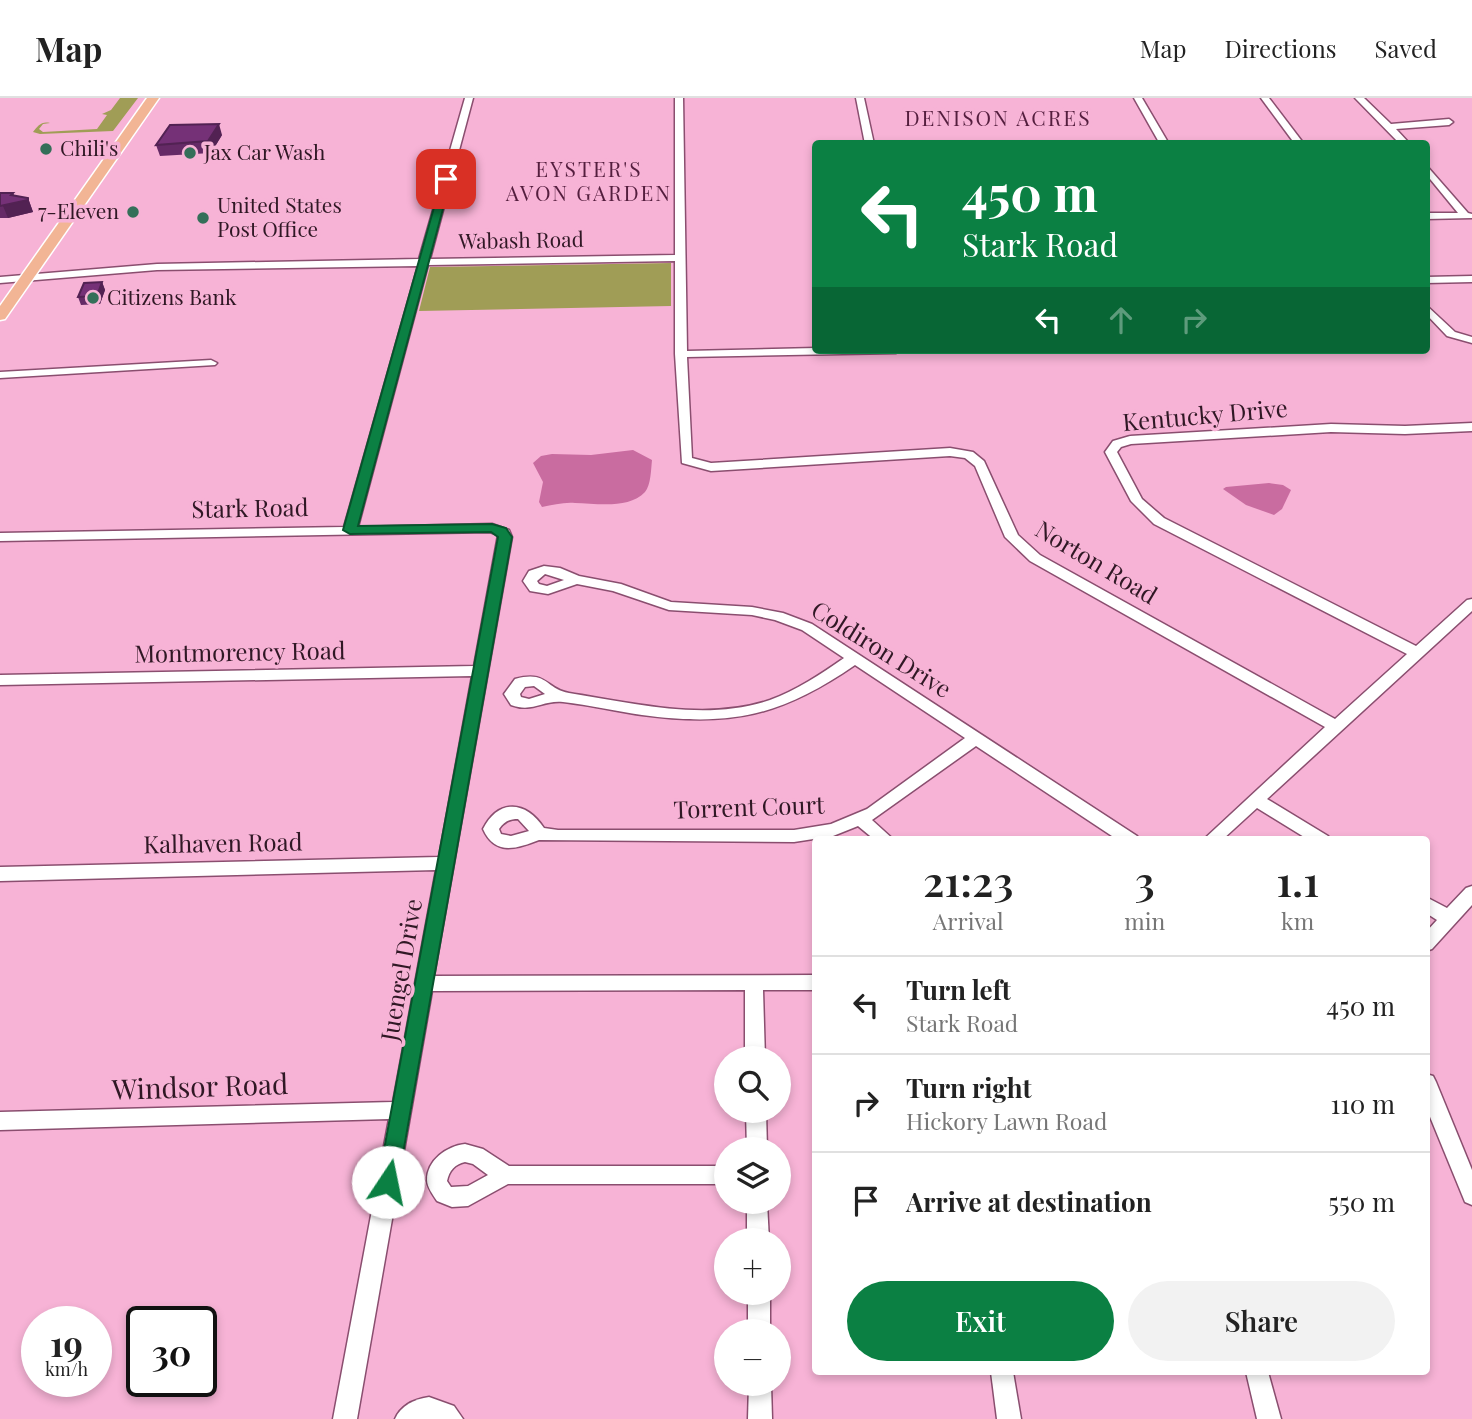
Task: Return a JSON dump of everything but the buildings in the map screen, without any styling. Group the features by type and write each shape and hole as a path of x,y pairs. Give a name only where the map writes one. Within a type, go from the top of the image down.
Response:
{"main road":[{"path":"0,316 153,98"}],"street":[{"path":"350,530 469,98"},
{"path":"679,98 681,354 812,352"},
{"path":"860,98 869,140"},
{"path":"1138,98 1163,140"},
{"path":"1265,98 1297,140"},
{"path":"1359,98 1402,140"},
{"path":"1390,127 1449,122"},
{"path":"1430,173 1468,216"},
{"path":"1430,216 1468,216"},
{"name":"Wabash Road","path":"28,276 157,267 680,258"},
{"path":"0,272 28,276"},
{"path":"0,280 28,276"},
{"path":"1430,280 1472,279"},
{"path":"1430,312 1451,334 1472,340"},
{"name":"Norton Road","path":"681,354 684,456 692,464 711,467 950,452 973,457 980,464 1012,537 1035,558 1335,726"},
{"path":"0,375 211,363"},
{"name":"Kentucky Drive","path":"1417,653 1159,520 1137,501 1111,452 1116,444 1130,440 1331,428 1405,430 1472,426"},
{"name":"Stark Road","path":"0,537 492,528 501,530"},
{"name":"Juengel Drive","path":"345,1419 505,537 501,530"},
{"name":"Coldiron Drive","path":"576,580 609,585 668,606 752,611 778,616 807,627 1125,836"},
{"path":"1216,836 1472,603"},
{"path":"558,696 666,711 707,713 753,710 809,688 855,658"},
{"name":"Montmorency Road","path":"0,680 481,671"},
{"name":"Torrent Court","path":"539,834 794,836 833,830 861,820 976,738"},
{"path":"1256,800 1315,836"},
{"path":"861,820 881,836"},
{"name":"Kalhaven Road","path":"0,874 446,863"},
{"path":"1430,940 1472,893"},
{"path":"1430,906 1450,918"},
{"path":"425,984 812,982"},
{"path":"754,983 755,1046"},
{"path":"1430,1091 1470,1185"},
{"name":"Windsor Road","path":"0,1121 402,1110"},
{"path":"506,1175 714,1175"},
{"path":"1002,1375 1009,1419"},
{"path":"1258,1375 1269,1419"},
{"path":"760,1396 760,1419"},
{"path":"407,1419 414,1413 430,1408 438,1409 451,1419"}],"shaded area":[{"path":"120,98 138,98 113,131 40,134 33,132 44,123 50,123 43,124 39,129 43,132 97,129 107,115 102,114 111,110"},
{"path":"671,263 671,306 419,311 430,267"},
{"path":"633,450 652,460 648,485 638,498 611,504 567,503 542,507 539,502 543,482 533,463 541,456 591,455"},
{"path":"1269,483 1283,485 1291,490 1282,509 1274,515 1246,505 1223,489 1226,487"}],"place":[{"name":"Chili's","path":"46,149"},
{"name":"Jax Car Wash","path":"190,153"},
{"name":"7-Eleven","path":"133,212"},
{"name":"United States Post Office","path":"203,218"},
{"name":"Citizens Bank","path":"93,298"}],"district":[{"name":"DENISON ACRES","path":"998,119"},
{"name":"EYSTER'S AVON GARDEN","path":"589,182"}],"route":[{"path":"388,1182 505,537 501,530 492,528 350,530 446,179"}]}
